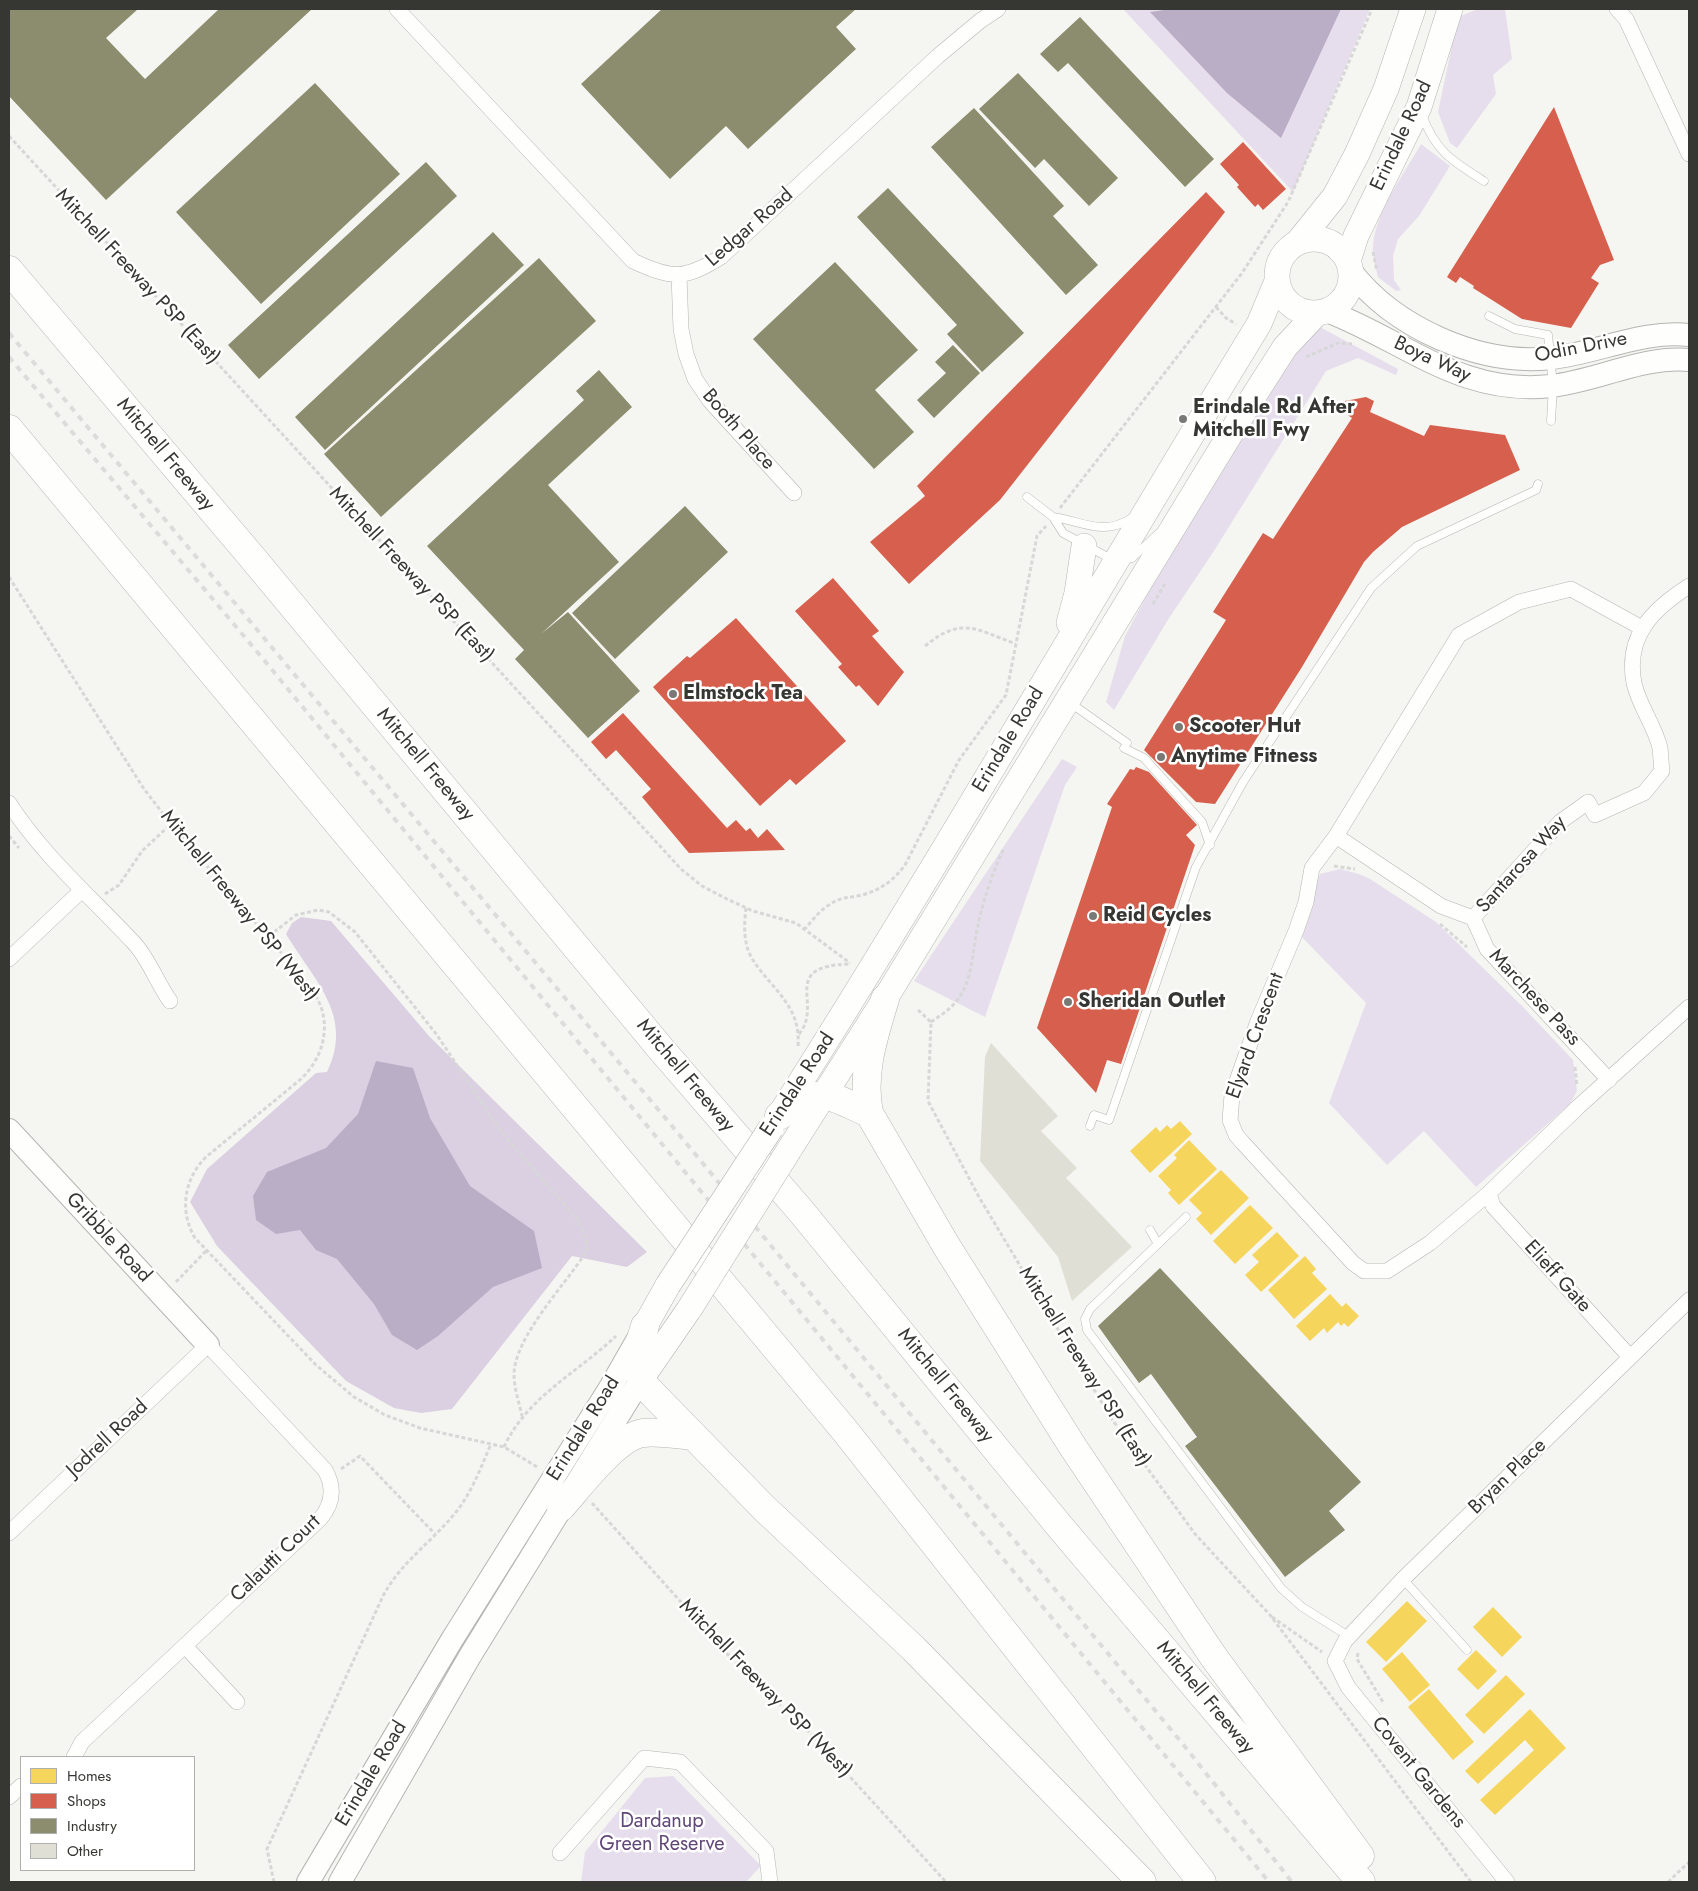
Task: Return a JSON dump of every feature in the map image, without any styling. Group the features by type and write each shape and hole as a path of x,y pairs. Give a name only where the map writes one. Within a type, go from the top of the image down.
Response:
{"highway":[{"name":"Mitchell Freeway","path":"9,270 251,556 661,1049 800,1210 1061,1528 1361,1882"},
{"path":"9,429 840,1424 1202,1882"},
{"path":"885,999 867,1066 866,1088 869,1112 947,1247 1084,1463 1213,1656 1379,1882"},
{"path":"775,1122 810,1096 825,1095 869,1112"},
{"path":"645,1326 636,1357 641,1379 764,1508 914,1649 1142,1882"},
{"path":"561,1507 617,1446 629,1437 644,1433 694,1436"}],"main road":[{"name":"Erindale Road","path":"308,1882 453,1638 611,1386 668,1285 863,984 1114,561 1259,324 1277,282 1279,263 1290,247 1298,242 1335,196 1357,154 1386,89 1413,9"},
{"name":"Erindale Road","path":"340,1882 470,1656 561,1507 641,1379 690,1308 885,999 1285,347 1322,312 1339,303 1348,290 1349,266 1360,228 1419,106 1450,9"},
{"path":"1298,242 1308,240 1327,242 1342,252 1349,266"},
{"name":"Odin Drive","path":"1349,266 1376,299 1448,344 1510,359 1551,358 1588,351 1631,338 1667,334 1689,335"},
{"path":"1277,282 1284,299 1290,306 1307,313 1322,312"},
{"name":"Boya Way","path":"1322,312 1350,320 1461,376 1486,383 1520,388 1553,386 1667,360 1689,360"},
{"path":"1060,654 1077,593 1084,546"},
{"name":"Gribble Road","path":"9,1130 208,1345"}],"street":[{"name":"Ledgar Road","path":"397,9 632,261 656,272 679,276 700,271 721,257 931,63 975,15 998,9"},
{"path":"1617,9 1626,18 1689,154"},
{"name":"Booth Place","path":"679,276 681,329 686,354 695,379 710,401 794,492"},
{"name":"Santarosa Way","path":"1473,918 1566,816 1588,802 1595,815 1644,793 1662,771 1660,748 1634,683 1634,651 1642,628 1658,607 1689,586"},
{"name":"Elyard Crescent","path":"1642,628 1571,589 1520,602 1459,635 1336,836 1312,868 1306,902 1296,931 1258,1021 1237,1078 1232,1095 1230,1113 1234,1131 1347,1256 1364,1271 1386,1271 1430,1243 1489,1193 1578,1107 1689,1007"},
{"path":"9,803 22,824 81,891 135,945 170,1002"},
{"path":"1336,836 1441,906 1473,918"},
{"path":"9,959 81,891"},
{"name":"Marchese Pass","path":"1473,918 1487,949 1609,1080"},
{"name":"Elieff Gate","path":"1489,1193 1493,1206 1630,1357"},
{"name":"Bryan Place","path":"1335,1661 1350,1637 1403,1579 1689,1300"},
{"path":"208,1345 325,1470 329,1478"},
{"name":"Jodrell Road","path":"9,1533 208,1345"},
{"name":"Calautti Court","path":"75,1756 82,1742 326,1512 332,1496 329,1478"},
{"path":"185,1646 237,1702"},
{"name":"Covent Gardens","path":"1335,1661 1348,1687 1507,1882"},
{"path":"560,1853 644,1758 680,1762 766,1851 770,1882"},
{"path":"9,1797 20,1787"}],"lane":[{"path":"1419,106 1430,136 1440,151 1484,181"},
{"path":"1489,316 1515,328 1548,335 1553,386 1551,422"},
{"path":"1090,1126 1094,1115 1109,1120 1196,867 1210,845 1243,782 1371,588 1417,546 1536,490 1538,484"},
{"path":"1027,497 1053,517 1063,533 1114,561 1132,558 1180,517"},
{"path":"1053,517 1072,519 1085,526 1114,528 1146,510"},
{"path":"1067,700 1144,758 1202,822 1210,845"},
{"path":"1186,1217 1090,1309 1085,1319 1087,1330 1186,1465 1281,1588 1302,1607 1350,1637"},
{"path":"1150,1230 1158,1244"},
{"path":"1403,1579 1467,1650"}],"path":[{"path":"804,930 829,904 842,898 862,895 882,887 895,879 905,865 959,760 1006,695 1037,536 1242,273 1288,202 1372,9"},
{"name":"Mitchell Freeway PSP (East)","path":"9,136 681,869 702,886 746,908 796,923 850,964 828,966 809,977 806,986 806,1024 799,1034 787,1002 752,959 746,943 744,923 746,908"},
{"path":"1304,359 1319,350 1338,343 1354,344"},
{"name":"Mitchell Freeway PSP (West)","path":"9,578 126,762 170,824 269,936 318,998 324,1021 323,1045 316,1061 305,1075 206,1157 194,1172 186,1194 186,1211 192,1233 206,1251 316,1365 354,1396 385,1415 420,1428 504,1447 544,1470"},
{"path":"1148,612 1167,579"},
{"path":"924,646 942,632 963,627 1016,644"},
{"path":"93,903 119,885 142,851 170,824"},
{"path":"918,1010 931,1022 948,1011 962,994 969,973 978,926 992,873 1008,839"},
{"path":"1329,865 1360,870"},
{"path":"269,936 296,915 318,910 329,912 355,932 437,1035 501,1132 551,1187 582,1228 587,1249 529,1332 516,1360 514,1374 522,1416"},
{"path":"1436,922 1468,948"},
{"name":"Mitchell Freeway PSP (East)","path":"931,1022 928,1101 979,1197 1110,1418 1194,1534 1270,1616 1471,1882"},
{"path":"1575,1058 1578,1107"},
{"path":"162,1296 206,1251"},
{"path":"504,1447 512,1430 522,1416 619,1333"},
{"path":"274,1882 267,1849 382,1596 398,1571 435,1534 467,1495 492,1444"},
{"path":"329,1478 360,1456 435,1534"},
{"name":"Mitchell Freeway PSP (West)","path":"589,1500 710,1636 816,1739 946,1882"},
{"path":"1270,1616 1335,1661"},
{"path":"1359,1650 1357,1659 1383,1703"},
{"path":"1668,1882 1689,1862"}],"green space":[{"path":"1123,9 1370,9 1293,192"},
{"path":"1478,9 1505,9 1512,59 1493,75 1496,94 1457,148 1450,143 1438,112 1458,17"},
{"path":"1421,144 1450,166 1419,216 1398,239 1393,256 1394,280 1401,290 1396,291 1378,277 1373,254 1375,233 1392,193"},
{"path":"1318,326 1398,369 1396,375 1358,358 1326,371 1212,554 1169,618 1114,710 1106,702 1125,636 1156,578 1300,343"},
{"path":"1062,759 1077,767 1065,785 985,1017 914,981"},
{"path":"1340,869 1370,879 1436,922 1523,1007 1573,1060 1577,1091 1570,1104 1476,1187 1424,1131 1387,1165 1329,1103 1366,1003 1296,931 1306,917 1320,874"},
{"name":"Dardanup Green Reserve","path":"673,1776 761,1866 746,1882 581,1882 585,1852 645,1778"}],"shaded area":[{"path":"1171,9 1341,9 1281,138 1227,93 1150,12"},
{"path":"301,917 331,921 429,1036 647,1252 627,1267 572,1256 452,1409 421,1413 394,1408 346,1381 217,1246 190,1202 207,1169 316,1073 327,1072 334,1052 336,1033 333,1016 327,999 318,983 286,934 292,923"},
{"path":"376,1061 413,1068 430,1118 470,1186 534,1231 542,1268 493,1287 438,1336 417,1350 392,1335 374,1304 337,1259 316,1250 300,1230 276,1234 256,1220 253,1196 267,1172 326,1148 358,1114"}],"building: Homes":[{"path":"1180,1121 1192,1134 1150,1173 1130,1151 1156,1127 1160,1132 1167,1125 1171,1129"},
{"path":"1189,1140 1217,1169 1179,1205 1168,1193 1171,1190 1158,1176 1177,1158 1174,1155"},
{"path":"1221,1170 1249,1198 1211,1235 1196,1219 1202,1213 1189,1200"},
{"path":"1250,1205 1273,1228 1235,1264 1213,1241"},
{"path":"1277,1232 1299,1256 1261,1292 1245,1275 1259,1262 1252,1255"},
{"path":"1305,1256 1316,1269 1312,1273 1327,1289 1294,1319 1268,1290"},
{"path":"1330,1294 1342,1307 1346,1303 1359,1316 1348,1327 1344,1323 1341,1326 1338,1322 1327,1333 1324,1328 1310,1341 1296,1326"},
{"path":"1407,1601 1427,1621 1386,1662 1366,1642"},
{"path":"1493,1607 1522,1637 1502,1657 1473,1627"},
{"path":"1476,1650 1497,1671 1478,1690 1457,1669"},
{"path":"1402,1652 1430,1685 1410,1702 1382,1669"},
{"path":"1506,1675 1525,1694 1484,1734 1465,1715"},
{"path":"1429,1689 1474,1742 1453,1760 1408,1707"},
{"path":"1530,1709 1566,1748 1495,1815 1480,1800 1534,1750 1525,1740 1478,1784 1465,1771"}],"building: Shops":[{"path":"1554,107 1614,260 1600,265 1591,278 1599,283 1571,328 1522,319 1473,288 1474,286 1460,277 1456,283 1447,277"},
{"path":"1243,142 1286,189 1263,210 1258,204 1255,207 1220,164"},
{"path":"1206,192 1225,212 1000,500 909,584 870,542 925,496 917,486"},
{"path":"1366,397 1374,401 1370,412 1424,436 1430,425 1505,435 1520,470 1402,527 1373,552 1364,562 1302,667 1215,804 1196,802 1144,750 1226,620 1213,612 1263,533 1273,539 1352,418 1340,410 1345,401"},
{"path":"833,578 879,631 872,636 904,672 878,706 859,685 856,687 838,667 842,664 795,611"},
{"path":"736,618 846,741 796,785 790,779 760,806 653,687 687,656 690,658"},
{"path":"623,713 727,828 736,820 746,831 750,828 758,838 767,829 785,850 689,853 642,797 651,789 616,750 606,759 591,742"},
{"path":"1136,767 1149,772 1197,825 1186,835 1195,845 1121,1064 1107,1060 1096,1093 1037,1028 1112,807 1107,804 1130,769 1134,770"}],"building: Industry":[{"path":"9,9 138,9 106,38 145,79 219,9 312,9 106,200 9,96"},
{"path":"662,9 856,9 836,27 856,49 748,149 726,126 670,179 581,84"},
{"path":"1080,17 1214,159 1185,187 1068,63 1058,72 1040,54"},
{"path":"1018,73 1118,178 1089,206 1044,159 1035,168 979,109"},
{"path":"315,83 400,174 261,304 176,212"},
{"path":"974,108 1064,206 1053,216 1098,265 1066,295 931,147"},
{"path":"426,162 457,196 259,379 228,345"},
{"path":"888,188 1024,333 982,372 947,334 957,325 857,217"},
{"path":"493,232 524,265 325,450 295,417"},
{"path":"539,258 596,321 381,517 324,454"},
{"path":"835,262 918,350 875,390 914,432 874,469 753,339"},
{"path":"953,345 980,373 934,418 917,400 946,373 935,362"},
{"path":"599,370 632,407 548,485 619,562 541,634 568,612 640,691 588,738 515,659 524,650 427,546 584,400 576,391"},
{"path":"685,506 728,552 615,659 572,613"},
{"path":"1160,1268 1361,1482 1329,1511 1345,1530 1285,1577 1185,1446 1197,1437 1151,1374 1139,1383 1098,1326"}],"building: Other":[{"path":"991,1043 1058,1116 1041,1131 1077,1168 1066,1178 1132,1247 1072,1301 1058,1257 980,1161 985,1057"}],"railway":[{"path":"9,333 672,1126 1182,1743 1292,1882"},
{"path":"9,357 264,660 1269,1882"}],"place":[{"name":"Erindale Rd After Mitchell Fwy","path":"1183,419"},
{"name":"Elmstock Tea","path":"673,694"},
{"name":"Scooter Hut","path":"1179,727"},
{"name":"Anytime Fitness","path":"1161,757"},
{"name":"Reid Cycles","path":"1093,916"},
{"name":"Sheridan Outlet","path":"1068,1002"}]}
